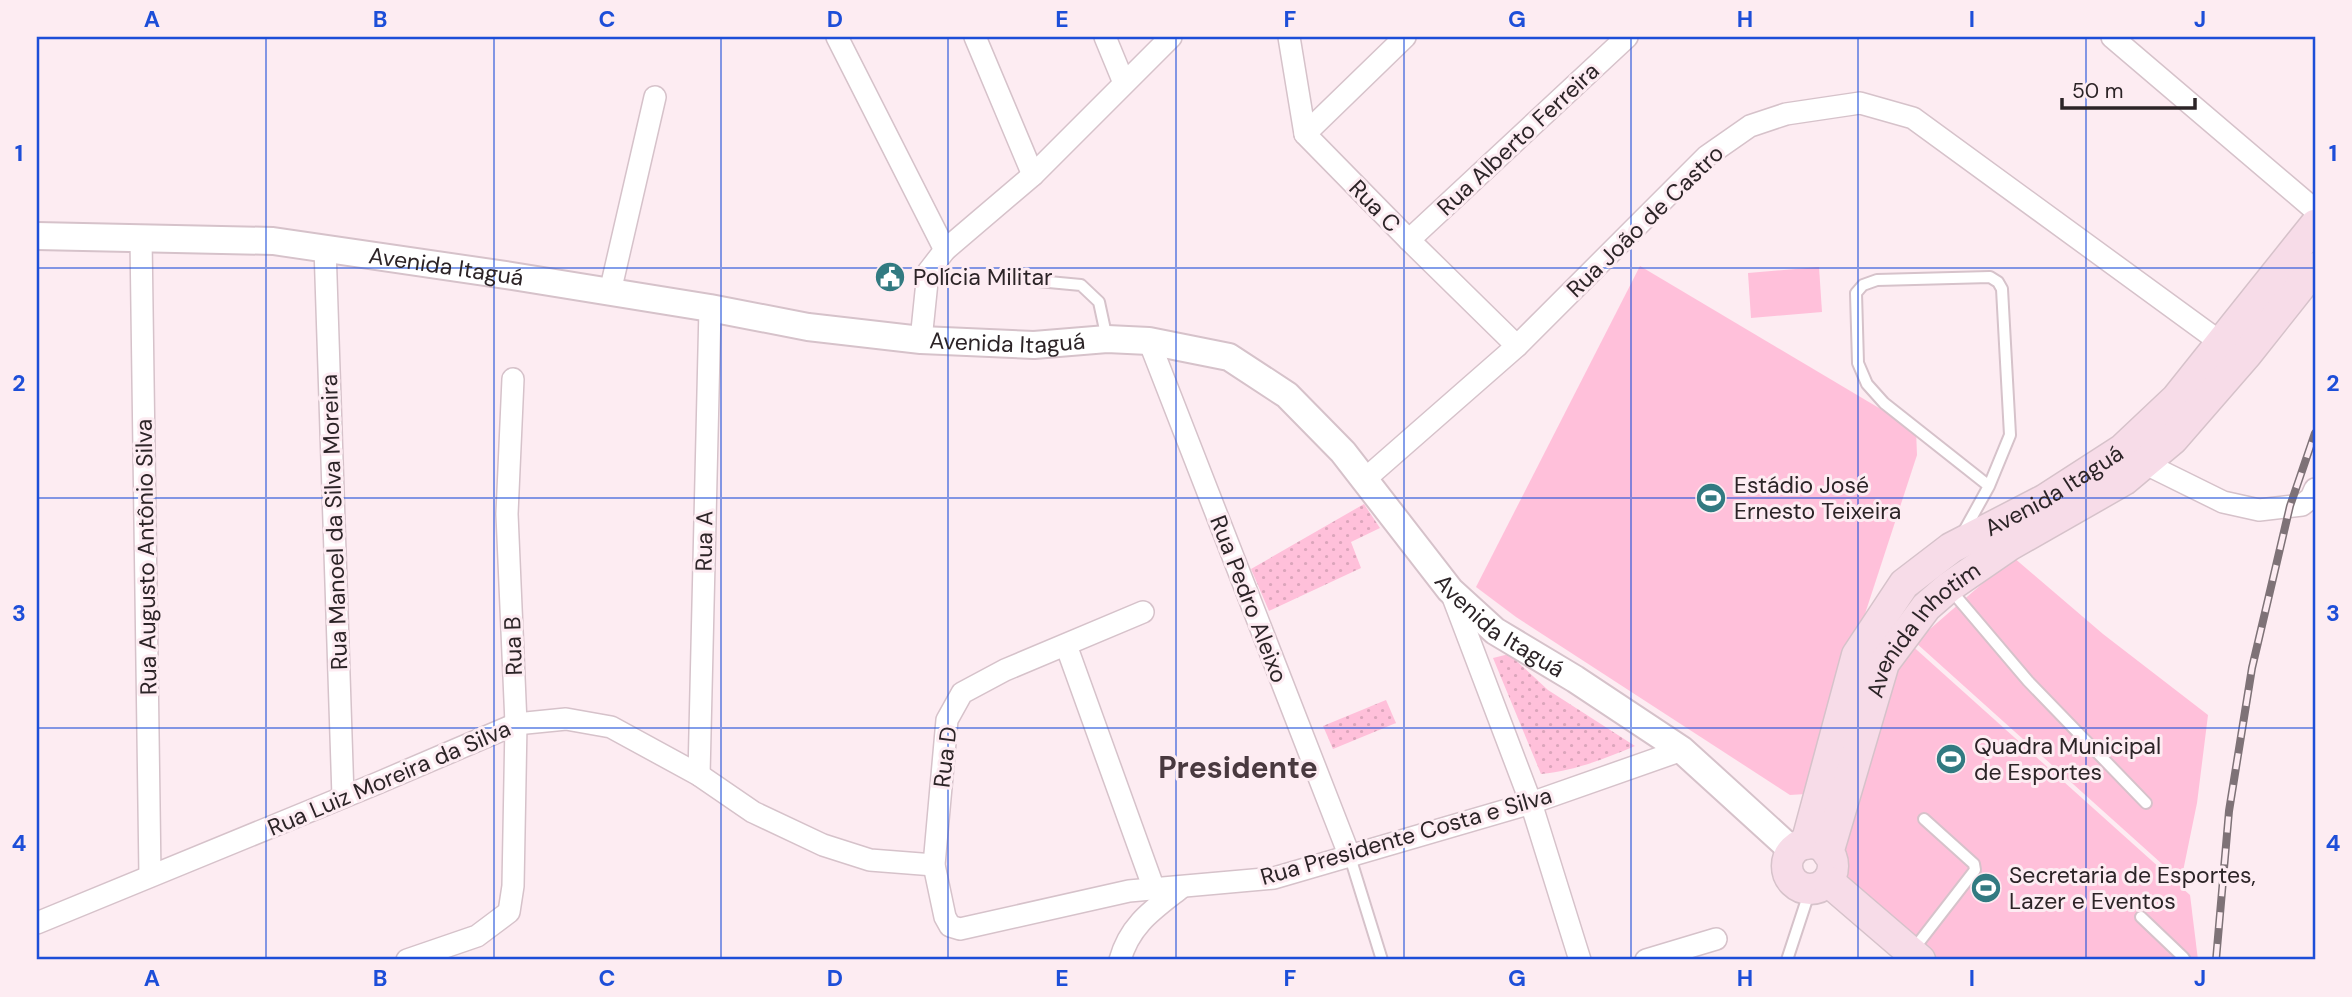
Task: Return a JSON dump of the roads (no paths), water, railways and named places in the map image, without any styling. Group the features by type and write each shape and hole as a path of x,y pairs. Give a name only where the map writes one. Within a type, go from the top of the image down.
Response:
{"main road":[{"name":"Avenida Itaguá","path":"1970,555 2043,500 2123,449 2232,350 2315,225"},
{"name":"Avenida Inhotim","path":"1814,868 1884,663 1926,607 1940,576 1970,555 2010,545 2124,480 2174,439 2232,350 2315,268"},
{"name":"Avenida Itaguá","path":"1814,868 1910,958"}],"street":[{"path":"837,37 945,250"},
{"path":"975,37 1033,176"},
{"path":"1105,37 1124,83"},
{"path":"921,340 928,272 945,250 1033,176 1171,37"},
{"path":"1289,37 1305,134"},
{"path":"1305,134 1405,37"},
{"name":"Rua Alberto Ferreira","path":"1409,240 1627,37"},
{"path":"2112,37 2315,210"},
{"path":"610,292 655,97"},
{"name":"Rua João de Castro","path":"1364,480 1517,346 1707,156 1750,126 1786,114 1860,103 1913,118 2232,350"},
{"name":"Rua C","path":"1305,134 1517,346"},
{"name":"Avenida Itaguá","path":"37,236 273,241 710,308 808,327 921,340 1034,345 1107,339 1149,341 1229,357 1287,395 1343,453 1450,590 1495,631 1575,679 1682,750 1814,868"},
{"name":"Rua Augusto Antônio Silva","path":"141,238 150,876"},
{"name":"Rua Manoel da Silva Moreira","path":"325,247 343,797"},
{"name":"Rua A","path":"699,775 710,308"},
{"name":"Rua Pedro Aleixo","path":"1149,341 1350,857"},
{"name":"Rua B","path":"407,960 477,936 509,912 513,886 516,724 508,514 513,379"},
{"path":"2144,463 2223,502 2259,510 2302,505 2311,498 2315,489"},
{"path":"1450,590 1531,803 1580,960"},
{"name":"Rua D","path":"960,929 950,926 945,917 934,865 947,720 962,693 1005,670 1143,612"},
{"path":"1066,645 1154,889"},
{"name":"Rua Luiz Moreira da Silva","path":"37,923 516,724 566,719 611,727 699,775 753,812 823,845 870,860 934,865"},
{"name":"Rua Presidente Costa e Silva","path":"960,929 1129,891 1274,878 1531,803 1682,750"},
{"path":"1120,960 1126,941 1145,916 1182,887"},
{"path":"1646,960 1716,939"}],"lane":[{"path":"1970,555 1964,531 1989,486 2010,435 2002,289 1990,276 1877,280 1863,285 1856,293 1858,363 1867,384 1884,403 1989,486"},
{"path":"1038,281 1081,285 1099,302 1107,339"},
{"path":"1940,576 2028,681 2146,803"},
{"path":"1910,958 1975,870 1974,864 1924,819"},
{"path":"1350,857 1382,960"},
{"path":"1787,960 1814,868"},
{"path":"2141,917 2185,960"}],"railway":[{"path":"2216,960 2229,811 2252,668 2290,506 2315,433"}],"place":[{"name":"Polícia Militar","path":"890,277"},
{"name":"Estádio José Ernesto Teixeira","path":"1711,498"},
{"name":"Quadra Municipal de Esportes","path":"1951,759"},
{"name":"Secretaria de Esportes, Lazer e Eventos","path":"1986,888"}],"district":[{"name":"Presidente","path":"1238,768"}]}
